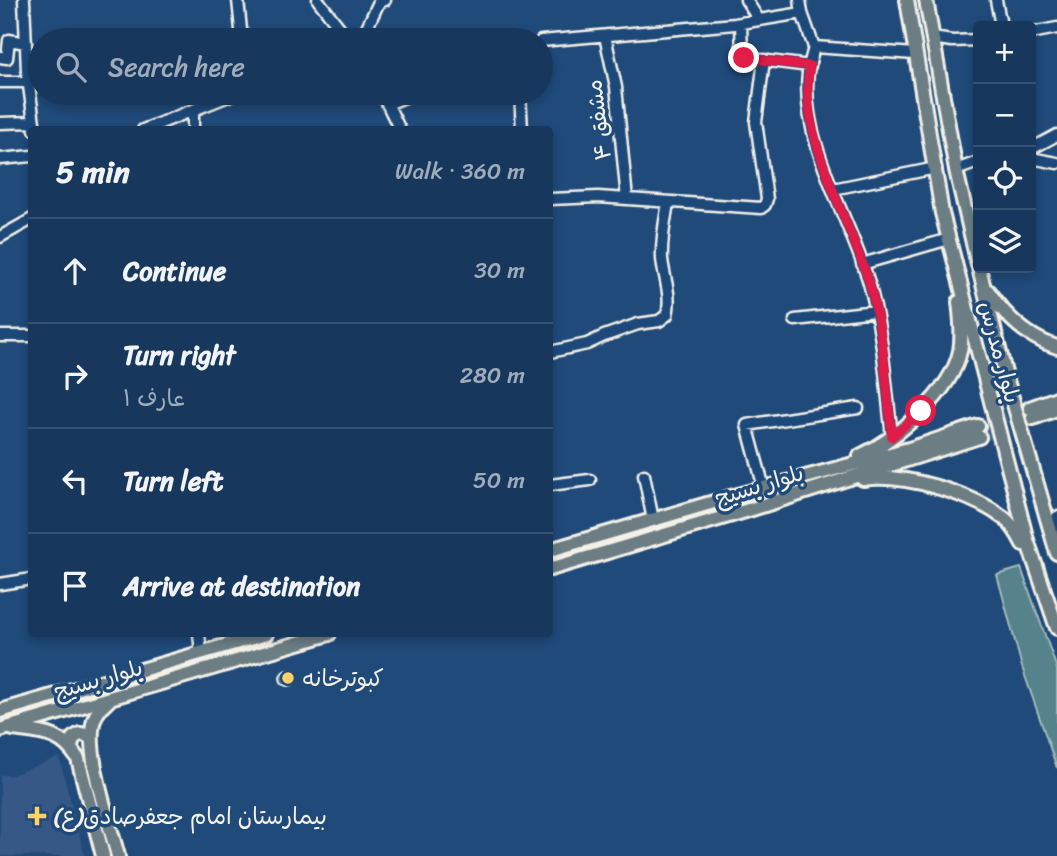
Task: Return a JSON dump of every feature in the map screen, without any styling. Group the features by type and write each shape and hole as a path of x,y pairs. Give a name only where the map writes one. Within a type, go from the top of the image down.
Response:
{"main road":[{"name":"بلوار مدرس","path":"907,0 942,213 1027,540 1057,628"},
{"name":"بلوار مدرس","path":"926,0 956,170 973,241"},
{"path":"828,471 883,445 941,391 956,366 960,350 961,320 955,260"},
{"name":"بلوار مدرس","path":"981,273 1006,377 1056,550"},
{"path":"983,283 998,306 1015,323 1035,338 1057,347"},
{"path":"1057,398 1032,413 1057,409"},
{"name":"بلوار بسیج","path":"553,549 764,488 978,432 832,484 553,568"},
{"path":"832,484 873,478 909,481 953,492 978,502 1005,519 1017,532 1040,578"},
{"path":"694,508 699,525"},
{"name":"بلوار بسیج","path":"0,711 256,637"},
{"name":"بلوار بسیج","path":"3,729 318,637"},
{"path":"113,695 96,714 91,733 101,791 118,856"},
{"path":"3,729 46,734 71,747 78,759 103,856"},
{"path":"71,747 73,738 80,734 87,735 92,740"}],"street":[{"path":"0,82 28,82 24,0"},
{"path":"240,0 241,28"},
{"path":"318,0 340,28"},
{"path":"367,28 379,2 385,0"},
{"path":"746,0 759,20"},
{"path":"800,0 814,47 810,66 810,106 817,146 862,264 875,310 892,437"},
{"path":"996,0 1000,21"},
{"path":"553,40 741,23 802,13"},
{"path":"741,23 742,56 747,59 810,66"},
{"path":"1036,32 1057,28"},
{"name":"مشفق ۴","path":"605,36 615,87 627,199"},
{"path":"932,38 973,40"},
{"path":"0,57 7,58 9,40 26,43"},
{"path":"814,47 915,54"},
{"path":"553,199 598,197 761,208 765,205 756,122 764,60"},
{"path":"0,123 34,126 31,105"},
{"path":"153,126 205,105"},
{"path":"388,105 398,126"},
{"path":"521,105 522,126"},
{"path":"192,110 193,126"},
{"path":"1035,147 1057,135"},
{"path":"0,159 28,156"},
{"path":"1036,159 1057,163"},
{"path":"956,170 973,164"},
{"path":"833,189 936,169"},
{"path":"553,351 587,344 638,324 659,321 667,315 667,283 662,260 662,243 668,203"},
{"path":"0,237 28,221"},
{"path":"862,264 949,239"},
{"path":"795,320 875,310"},
{"path":"0,337 28,336"},
{"path":"764,488 747,425 858,408"},
{"path":"644,475 653,520"},
{"path":"553,485 590,480"},
{"path":"1056,550 1057,517"},
{"path":"0,584 28,580"},
{"path":"199,637 201,653"}],"shaded area":[{"name":"بیمارستان امام جعفرصادق(ع)","path":"59,757 85,856 0,856 0,775 12,775"}],"green space":[{"path":"1021,568 1057,669 1057,768 1022,667 997,575"}],"building":[{"name":"کبوترخانه","path":"285,670 291,670 296,678 294,684 285,686 280,681 280,675"}],"tunnel":[{"path":"978,426 1030,408"},
{"path":"979,437 1033,418"}],"place":[{"name":"کبوترخانه","path":"288,678"},
{"name":"بیمارستان امام جعفرصادق(ع)","path":"37,816"}],"route":[{"path":"744,58 810,66 810,106 817,146 869,283 880,334 892,437 921,411"}]}
